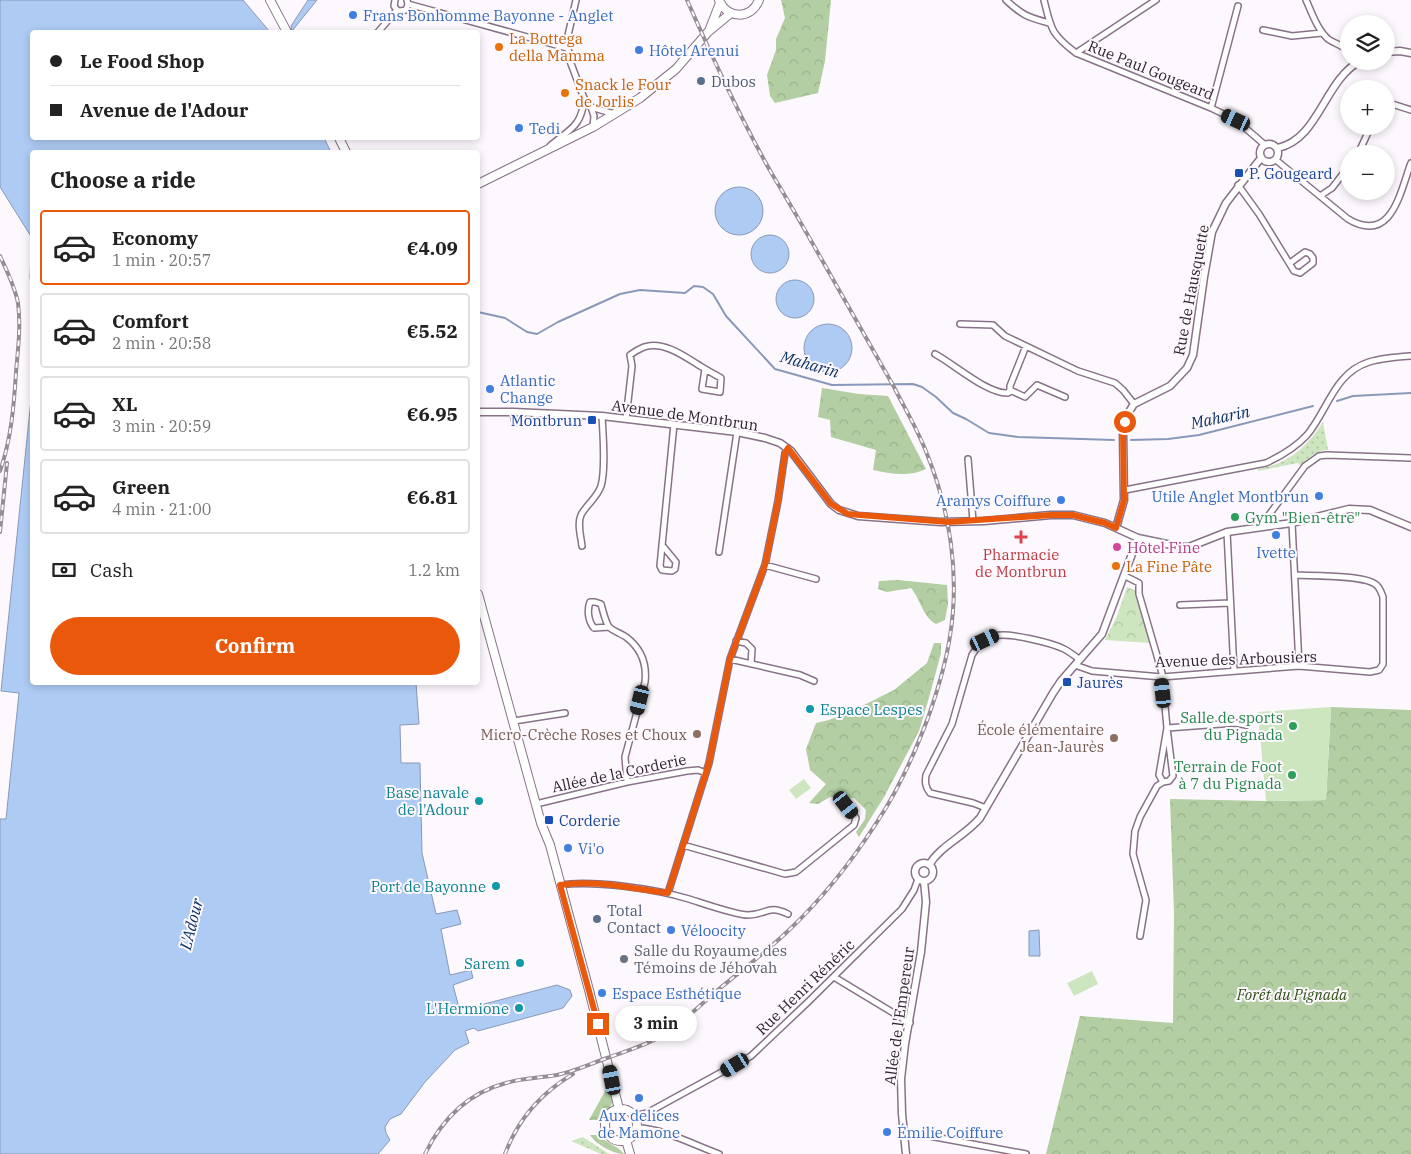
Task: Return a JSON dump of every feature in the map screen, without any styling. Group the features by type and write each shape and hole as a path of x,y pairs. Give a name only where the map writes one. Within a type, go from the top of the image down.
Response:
{"main road":[{"path":"266,0 273,2 286,30"},
{"path":"706,35 720,2 731,13 741,15 755,8 759,0"},
{"path":"480,183 616,114 640,98 676,69 706,35 731,13"},
{"path":"480,601 536,804 550,845 619,1109"},
{"path":"614,1110 627,1110 635,1116 637,1128 633,1135 626,1140 621,1141 612,1138 605,1127 608,1115 614,1110"},
{"path":"626,1140 630,1154"}],"street":[{"path":"395,0 394,6 397,10"},
{"path":"576,0 567,48 584,98 591,107 594,116 593,126"},
{"path":"1006,0 1019,12 1030,18 1049,23 1044,0"},
{"path":"1076,53 1156,0"},
{"path":"1306,0 1322,33 1331,41 1340,45"},
{"path":"380,30 397,10 405,10 408,2 567,48"},
{"path":"1211,108 1238,6"},
{"name":"Rue Paul Gougeard","path":"1049,23 1052,31 1061,42 1076,53 1236,120 1265,145"},
{"path":"1263,30 1292,36 1322,33"},
{"path":"1395,52 1411,53"},
{"path":"1278,148 1293,142 1302,135 1340,78 1348,70"},
{"path":"543,152 580,120 584,110 584,98"},
{"path":"1395,105 1411,110"},
{"path":"591,107 616,114"},
{"path":"1273,144 1278,148 1279,154 1276,160 1268,162 1261,158 1260,152 1265,145 1273,144"},
{"name":"Rue de Hausquette","path":"1134,404 1170,386 1187,368 1193,355 1212,232 1226,203 1238,185 1261,158"},
{"path":"1276,160 1348,219 1367,226 1379,223 1393,213 1411,163"},
{"path":"1320,196 1332,188 1340,178"},
{"path":"1238,185 1259,214 1294,272 1300,273 1313,264 1313,258 1305,252 1290,263"},
{"path":"960,324 993,325 1005,336 1078,371 1115,383 1134,404 1127,415 1123,432 1125,490 1122,511 1116,528"},
{"path":"935,354 948,361 964,374 994,390 1008,393 1026,346"},
{"path":"626,419 632,366 630,355 645,347 667,348 705,369 720,378 720,392 702,390 705,369"},
{"path":"1125,490 1266,463 1277,458 1297,444 1307,434 1334,390 1353,370 1368,362 1411,356"},
{"path":"1010,390 1025,397 1037,385 1064,397"},
{"name":"Avenue de Montbrun","path":"480,411 602,416 674,424 737,432 774,441 788,448"},
{"path":"513,412 515,423"},
{"path":"582,546 581,515 592,502 601,481 602,416"},
{"path":"662,546 676,562 675,569 672,571 662,570 660,566 674,424"},
{"path":"719,552 737,432"},
{"path":"668,893 706,773 720,715 730,659 765,565 778,501 785,453 788,448 831,504 848,514 940,522 1073,515 1105,523 1138,538 1181,547 1189,547 1227,532 1292,523 1349,509 1362,509 1386,515 1411,527"},
{"path":"1260,527 1305,466 1319,456 1411,458"},
{"path":"968,459 973,521"},
{"path":"1292,523 1299,666"},
{"path":"1227,532 1234,671"},
{"path":"929,865 941,850 975,824 1060,681 1102,634 1138,538"},
{"path":"765,565 816,579"},
{"name":"Avenue des Arbousiers","path":"986,808 930,793 925,783 926,775 952,724 972,655 978,645 996,636 1007,635 1045,642 1062,648 1078,663 1092,671 1162,677 1299,666 1370,672 1378,670 1383,664 1383,597 1381,590 1375,584 1364,580 1295,575"},
{"path":"1125,576 1139,584 1139,594 1162,677 1173,776 1169,781 1157,786 1140,817 1136,831 1133,854 1146,900 1140,936"},
{"path":"609,627 601,604 590,602 588,607 590,623 594,628 609,627 626,637 637,647 644,658 646,670 645,682 626,757 627,782"},
{"path":"1180,605 1230,603"},
{"path":"736,640 746,643 752,649 751,664"},
{"path":"730,659 800,675 814,681"},
{"path":"514,721 565,713"},
{"path":"1167,728 1235,723 1246,725"},
{"path":"1163,782 1159,775 1167,728"},
{"name":"Allée de la Corderie","path":"536,804 627,782 698,770 706,773"},
{"path":"683,845 785,874 796,872 854,825 856,818 846,805"},
{"path":"923,864 929,865 933,869 933,875 929,880 921,880 915,871 918,866 923,864"},
{"name":"Rue Henri Rénéric","path":"635,1116 647,1113 751,1056 902,909 921,880"},
{"name":"Allée de l'Empereur","path":"906,1154 901,1078 905,1044 918,977 926,902 921,880"},
{"path":"560,885 571,883 605,885 668,893 748,915 776,908 788,914"},
{"path":"834,977 910,1024"},
{"path":"637,1128 662,1132 719,1154"},
{"path":"903,1131 1026,1154"}],"green space":[{"path":"781,0 831,0 825,61 818,93 775,103 770,96 767,75 776,50 776,39 785,18"},
{"path":"822,388 859,394 888,396 926,469 907,474 893,474 873,470 876,450 831,437 830,420 818,417"},
{"path":"1323,422 1328,450 1312,455 1300,466 1298,463 1258,471 1258,469 1269,467 1288,459 1296,453"},
{"path":"898,580 947,585 948,604 945,620 936,624 931,621 911,588 887,592 878,589 879,581"},
{"path":"1127,587 1137,591 1150,643 1105,640 1117,616"},
{"path":"934,643 941,643 941,653 919,731 884,797 859,837 856,832 865,819 866,810 854,798 830,797 818,804 809,803 826,784 810,770 806,749 816,723 829,720 860,707 894,690 927,663"},
{"name":"Forêt du Pignada","path":"1331,707 1411,710 1411,1154 1046,1154 1080,1016 1173,1023 1174,912 1170,799 1326,800"},
{"path":"1331,707 1326,800 1266,801 1258,712"},
{"path":"804,779 811,788 796,799 789,790"},
{"path":"1092,971 1098,984 1074,996 1067,983"},
{"path":"609,1084 612,1098 611,1106 601,1120 589,1120"},
{"path":"590,1135 600,1135 619,1148 624,1154 605,1148"},
{"path":"583,1137 609,1154 601,1154 571,1141"}],"water":[{"path":"0,0 243,0 268,30 30,30 30,140 325,140 330,150 30,150 30,235 0,187"},
{"path":"308,0 317,0 293,30 291,26"},
{"path":"739,187 748,189 756,194 761,202 763,211 761,220 756,228 748,233 739,235 730,233 722,228 717,220 715,211 717,202 722,194 730,189"},
{"path":"770,235 783,241 789,254 783,267 770,273 757,267 751,254 757,241"},
{"path":"795,280 808,286 814,299 808,312 795,318 782,312 776,299 782,286"},
{"path":"823,324 833,324 845,331 852,343 852,353 845,365 833,372 823,372 815,368 808,361 804,353 804,343 808,335 815,328"},
{"name":"L'Adour","path":"30,409 30,685 416,685 419,724 400,725 401,763 420,763 422,853 436,914 457,910 461,924 441,929 450,975 471,970 473,978 453,985 461,1015 470,1013 469,1008 557,985 570,990 572,996 563,1008 478,1031 474,1028 465,1031 469,1043 455,1050 425,1082 401,1114 390,1119 385,1127 390,1140 378,1154 0,1154 0,819 6,819 19,693 1,691"},
{"path":"1039,930 1040,956 1029,956 1029,931"}],"waterway":[{"name":"Maharin","path":"480,312 505,318 527,332 537,334 558,322 620,294 640,290 685,293 694,286 703,287 713,294 726,316 775,369 832,385 913,384 922,387 936,397 953,413 989,433 1018,437 1114,440"},
{"name":"Maharin","path":"1337,401 1353,396 1411,393"},
{"name":"Maharin","path":"1131,440 1168,439 1199,435 1313,406"}],"railway":[{"path":"425,1154 448,1119 468,1101 492,1087 512,1081 570,1072 642,1046 662,1036 685,1019 788,931 825,893 847,865 892,797 924,729 936,695 946,656 953,613 954,590 951,544 942,498 927,454 916,428 894,387 749,131 687,0"},
{"path":"0,256 15,291 19,320 11,423 0,471"},
{"path":"0,532 7,463"},
{"path":"505,1154 517,1129 532,1108 561,1081 573,1074"}],"place":[{"name":"Frans Bonhomme Bayonne - Anglet","path":"353,15"},
{"name":"La Bottega della Mamma","path":"499,47"},
{"name":"Hôtel Arenui","path":"639,50"},
{"name":"Dubos","path":"701,81"},
{"name":"Snack le Four de Jorlis","path":"565,93"},
{"name":"Tedi","path":"519,128"},
{"name":"P. Gougeard","path":"1239,173"},
{"name":"Atlantic Change","path":"490,389"},
{"name":"Montbrun","path":"592,420"},
{"name":"Utile Anglet Montbrun","path":"1319,496"},
{"name":"Aramys Coiffure","path":"1061,500"},
{"name":"Gym \"Bien-être\"","path":"1235,517"},
{"name":"Ivette","path":"1276,535"},
{"name":"Pharmacie de Montbrun","path":"1021,537"},
{"name":"Hôtel Fine","path":"1117,547"},
{"name":"La Fine Pâte","path":"1116,566"},
{"name":"Jaurès","path":"1067,682"},
{"name":"Espace Lespes","path":"810,709"},
{"name":"Salle de sports du Pignada","path":"1293,726"},
{"name":"Micro-Crèche Roses et Choux","path":"697,734"},
{"name":"École élémentaire Jean-Jaurès","path":"1114,738"},
{"name":"Terrain de Foot à 7 du Pignada","path":"1292,775"},
{"name":"Base navale de l'Adour","path":"479,801"},
{"name":"Corderie","path":"549,820"},
{"name":"Vi'o","path":"568,848"},
{"name":"Port de Bayonne","path":"496,886"},
{"name":"Total Contact","path":"597,919"},
{"name":"Véloocity","path":"671,930"},
{"name":"Salle du Royaume des Témoins de Jéhovah","path":"624,959"},
{"name":"Sarem","path":"520,963"},
{"name":"Espace Esthétique","path":"602,993"},
{"name":"L'Hermione","path":"519,1008"},
{"name":"Aux delices de Mamone","path":"639,1098"},
{"name":"Émilie Coiffure","path":"887,1132"}],"route":[{"path":"598,1024 560,885 571,883 605,885 668,893 709,763 730,659 765,565 778,501 785,453 788,448 831,504 848,514 948,522 1073,515 1105,523 1116,528 1122,511 1125,490 1123,432 1125,422"}]}
